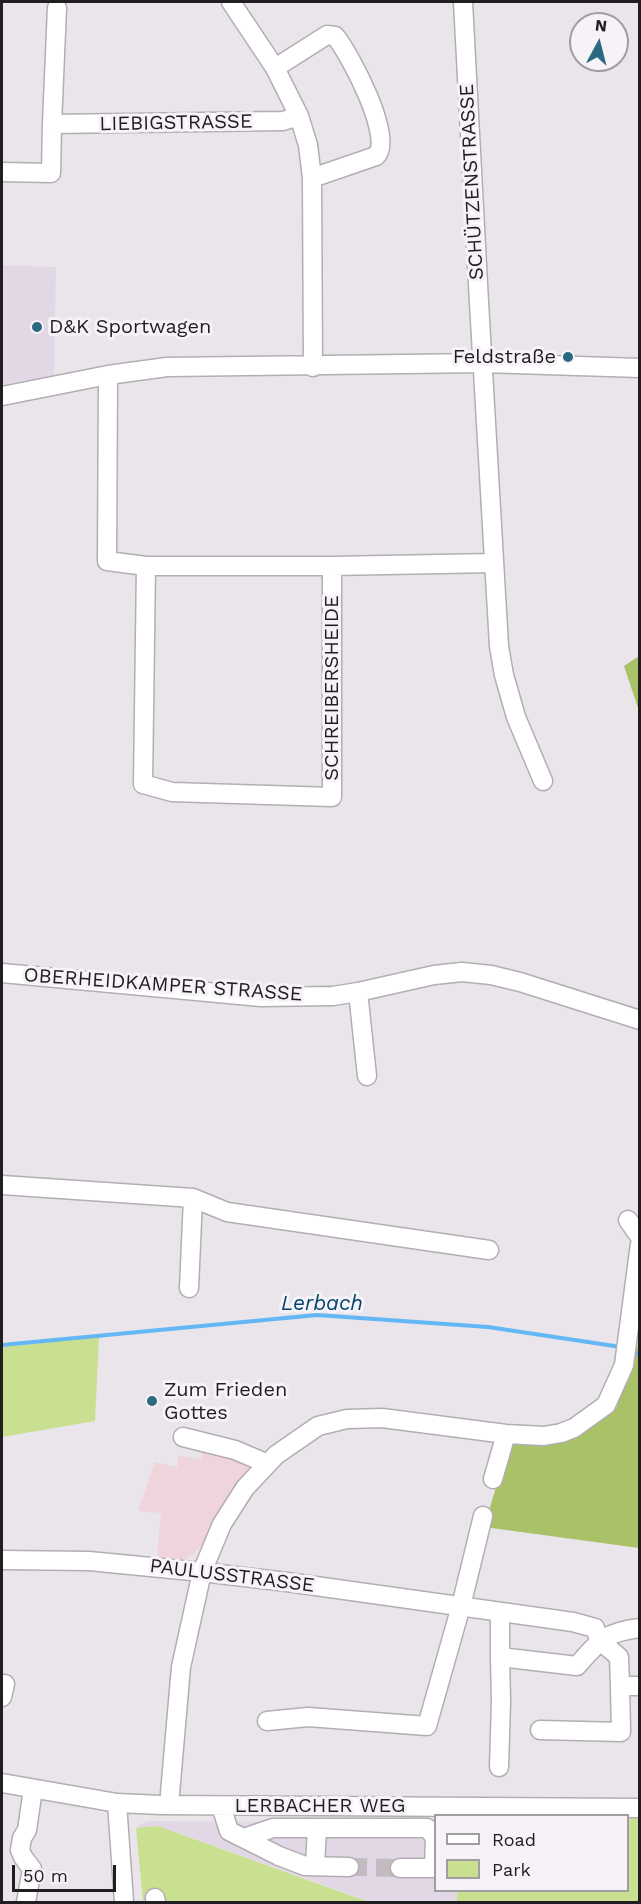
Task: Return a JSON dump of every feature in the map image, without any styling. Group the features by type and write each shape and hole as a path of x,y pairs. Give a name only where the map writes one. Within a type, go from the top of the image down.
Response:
{"street":[{"path":"231,2 275,68 299,116 308,145 312,178 313,366"},
{"name":"SCHÜTZENSTRASSE","path":"463,2 473,229 484,363"},
{"path":"2,172 51,173 57,8"},
{"path":"275,68 327,35 335,36 362,79 377,123 381,140 380,153 312,178"},
{"name":"LIEBIGSTRASSE","path":"52,124 283,121 299,116"},
{"path":"484,363 499,646 504,675 516,717 543,781"},
{"path":"2,396 108,375 167,367 484,363 639,368"},
{"name":"SCHREIBERSHEIDE","path":"108,375 107,561 146,566 494,563"},
{"name":"SCHREIBERSHEIDE","path":"146,566 143,784 172,792 332,797 332,566"},
{"name":"OBERHEIDKAMPER STRASSE","path":"2,973 261,997 309,997 358,992 434,975 462,972 491,975 520,982 639,1020"},
{"path":"358,992 367,1076"},
{"path":"2,1185 193,1198 227,1212 489,1250"},
{"path":"189,1288 193,1198"},
{"path":"628,1220 639,1237"},
{"path":"169,1805 181,1667 202,1572 222,1524 245,1488 276,1455 318,1426 346,1419 382,1418 506,1434 543,1436 574,1428 606,1405 624,1365 639,1244"},
{"path":"493,1479 506,1434"},
{"path":"183,1437 235,1450 268,1464"},
{"path":"267,1721 308,1717 427,1726 461,1606 483,1516"},
{"name":"PAULUSSTRASSE","path":"2,1560 89,1561 202,1572 461,1606 573,1622 595,1628 599,1640"},
{"path":"499,1767 500,1612"},
{"path":"500,1657 577,1666 599,1640 620,1630 639,1628"},
{"path":"540,1730 621,1731 619,1657 599,1640"},
{"path":"620,1686 639,1686"},
{"name":"LERBACHER WEG","path":"2,1783 117,1803 221,1806 639,1808"},
{"path":"26,1902 32,1869 23,1857 20,1844 27,1830 33,1789"},
{"path":"117,1803 124,1902"},
{"path":"221,1806 229,1831 305,1866 348,1867"},
{"path":"244,1838 273,1828 427,1828 434,1836"},
{"path":"315,1866 317,1828"},
{"path":"400,1868 434,1868"}],"shaded area":[{"path":"2,265 56,267 54,376 2,384"},
{"path":"202,1449 256,1462 213,1523 202,1546 195,1553 177,1561 157,1558 161,1513 138,1511 155,1462 177,1467 178,1456 201,1459"},
{"path":"150,1821 434,1823 434,1892 457,1892 457,1902 371,1902 158,1826 136,1828"}],"green space":[{"path":"639,656 639,711 624,666"},
{"path":"99,1337 95,1421 2,1437 2,1347"},
{"path":"636,1346 639,1347 639,1548 484,1527 510,1441 561,1440 616,1409"},
{"path":"637,1814 640,1824 639,1902 457,1902 457,1892 629,1892 629,1816"},
{"path":"158,1826 371,1902 143,1902 136,1828"}],"waterway":[{"name":"Lerbach","path":"2,1345 317,1315 488,1327 621,1347"},
{"name":"Lerbach","path":"631,1351 640,1355"}],"tunnel":[{"path":"349,1867 400,1868"}],"place":[{"name":"D&K Sportwagen","path":"37,327"},
{"name":"Feldstraße","path":"568,357"},
{"name":"Zum Frieden Gottes","path":"152,1401"}]}
